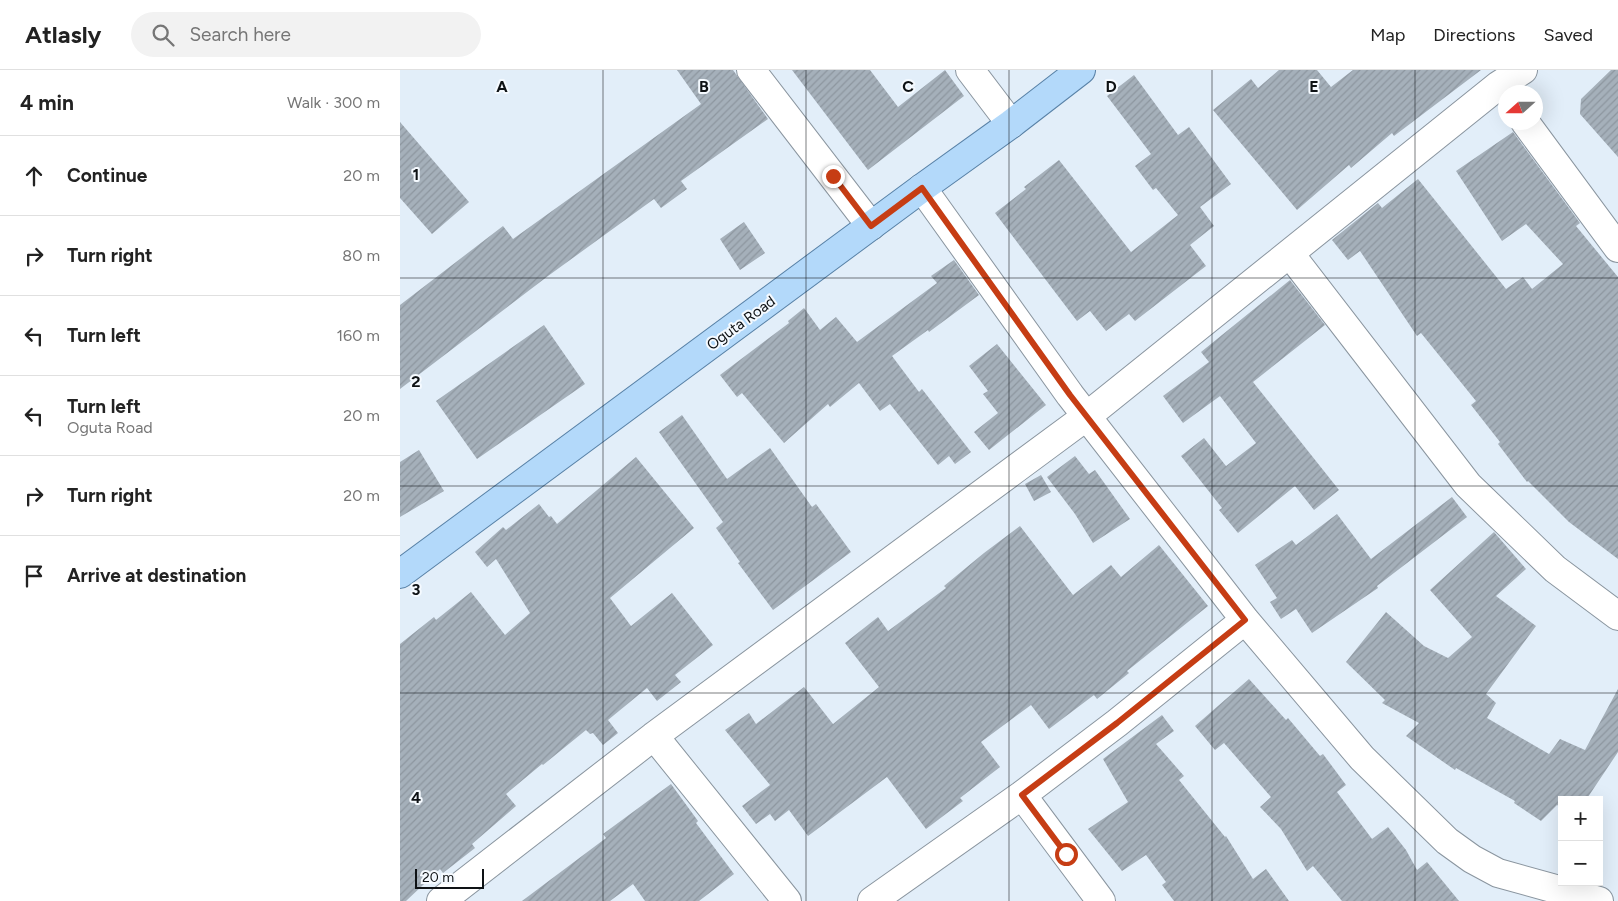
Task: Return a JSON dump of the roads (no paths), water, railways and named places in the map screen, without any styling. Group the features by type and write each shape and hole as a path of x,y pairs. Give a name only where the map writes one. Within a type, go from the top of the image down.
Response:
{"main road":[{"name":"Oguta Road","path":"400,574 1011,124 1080,70"}],"street":[{"path":"751,70 871,226"},
{"path":"970,70 1011,124"},
{"path":"1507,85 1523,70"},
{"path":"449,899 654,736 1087,416 1290,254 1498,93"},
{"path":"1532,130 1609,239 1618,248"},
{"path":"922,188 1087,416 1245,620 1362,758 1447,841 1472,859 1498,873 1599,901"},
{"path":"1290,254 1468,485 1555,569 1618,616"},
{"path":"872,901 1022,795 1117,723 1245,620"},
{"path":"654,736 787,901"},
{"path":"1022,795 1101,901"}]}
